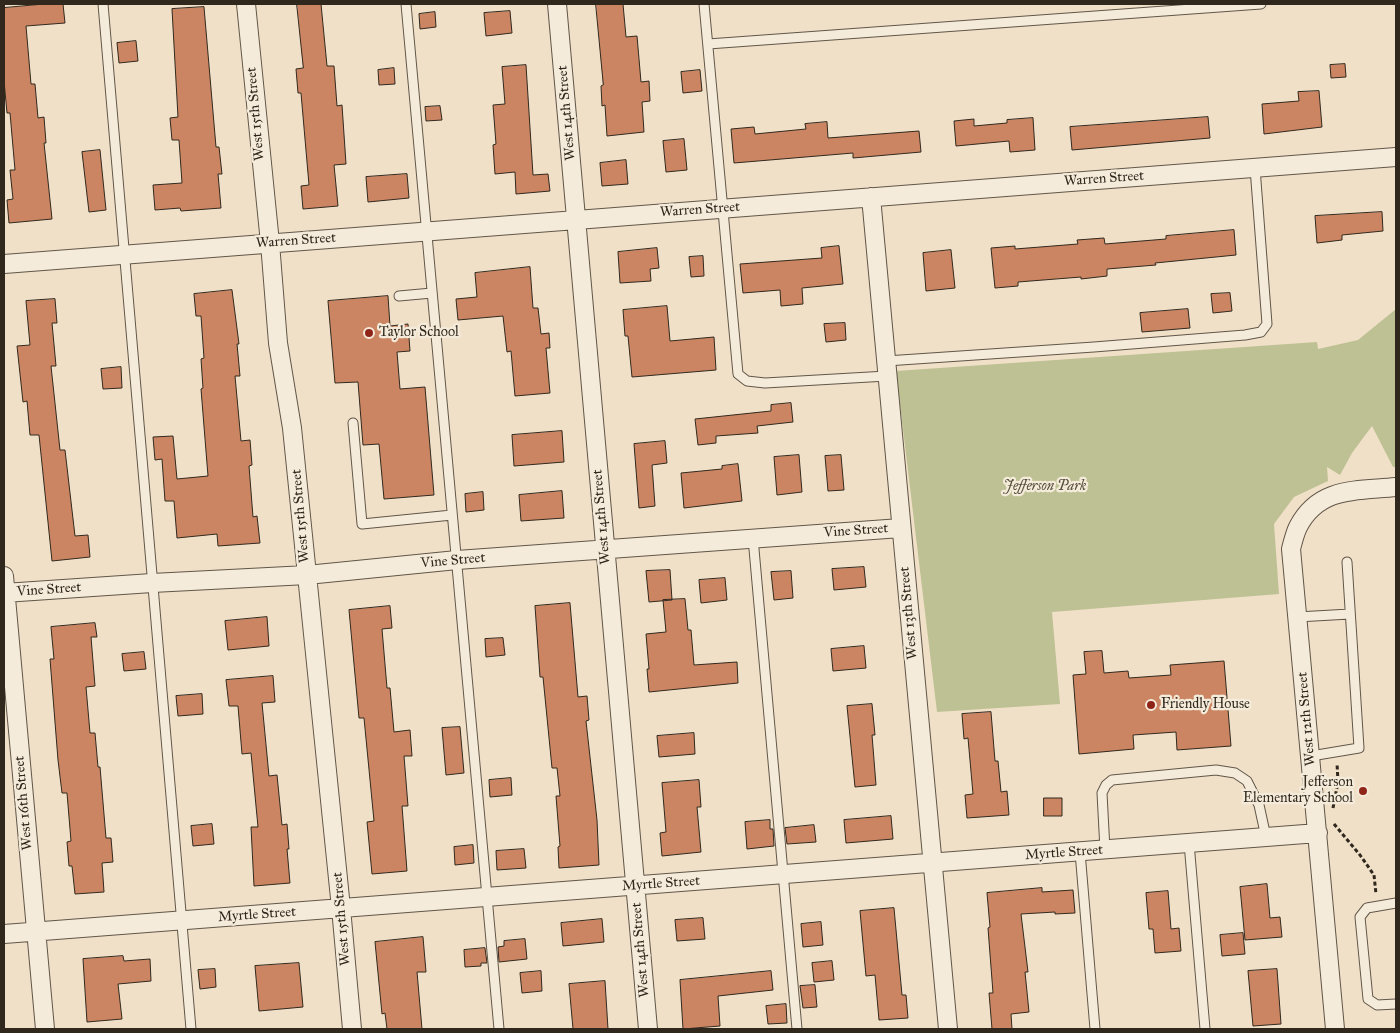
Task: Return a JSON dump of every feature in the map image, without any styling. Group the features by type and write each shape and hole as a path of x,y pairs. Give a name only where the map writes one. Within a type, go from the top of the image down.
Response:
{"street":[{"name":"West 15th Street","path":"246,4 278,343 292,428 352,1029"},
{"name":"West 14th Street","path":"558,4 575,220 648,1029"},
{"name":"Warren Street","path":"4,264 1396,157"},
{"name":"West 13th Street","path":"871,197 948,1029"},
{"name":"West 12th Street","path":"1335,1029 1291,548 1298,526 1324,498 1336,493 1396,487"},
{"name":"Vine Street","path":"4,588 307,575 605,548 901,528"},
{"name":"West 16th Street","path":"4,588 45,1029"},
{"name":"Myrtle Street","path":"4,934 1318,834"}],"lane":[{"path":"103,4 191,1029"},
{"path":"406,4 499,1029"},
{"path":"704,4 738,374 747,381 765,383 887,368 1261,332 1267,324 1254,168"},
{"path":"708,44 1260,4"},
{"path":"399,296 432,293"},
{"path":"353,423 362,524 452,515"},
{"path":"753,537 798,1029"},
{"path":"1310,756 1359,748 1346,562"},
{"path":"1298,616 1350,614"},
{"path":"1105,850 1102,793 1106,785 1112,780 1216,770 1234,773 1247,781 1259,805 1266,837"},
{"path":"1189,843 1205,1029"},
{"path":"1080,852 1095,1029"},
{"path":"1396,903 1367,908 1360,917 1368,999 1377,1006 1396,1004"}],"path":[{"path":"1332,815 1338,782 1336,752"},
{"path":"1332,822 1374,875 1377,906"}],"green space":[{"name":"Jefferson Park","path":"1396,309 1396,467 1393,467 1372,426 1352,453 1340,475 1327,467 1328,481 1294,497 1274,524 1279,594 1052,612 1060,704 937,712 896,371 1317,342 1318,349 1358,340"}],"building":[{"path":"63,4 65,23 26,26 31,84 35,84 38,118 44,117 46,143 44,143 52,219 9,223 7,200 13,199 10,170 15,170 10,113 7,113 4,81 4,8"},
{"path":"297,4 321,4 327,66 334,66 337,106 342,105 346,164 334,165 338,206 303,209 301,186 309,185 301,93 298,93 296,69 303,68"},
{"path":"596,4 623,4 626,37 637,36 641,82 649,81 650,101 642,102 644,132 607,136 605,105 602,106 601,86 603,85"},
{"path":"204,7 216,147 219,147 222,174 218,174 221,208 181,211 180,208 155,210 153,185 182,183 179,140 172,140 170,118 178,117 172,9"},
{"path":"510,11 512,33 486,36 484,13"},
{"path":"435,12 436,27 420,29 419,14"},
{"path":"136,41 138,61 119,63 117,43"},
{"path":"1345,64 1346,77 1331,78 1330,65"},
{"path":"526,65 533,175 548,174 550,191 516,194 515,172 495,174 493,145 496,144 493,105 505,104 502,67"},
{"path":"394,68 395,84 379,85 378,70"},
{"path":"700,70 702,91 683,93 681,72"},
{"path":"1319,91 1322,127 1264,134 1262,104 1299,101 1298,92"},
{"path":"440,106 442,120 426,121 425,107"},
{"path":"1208,117 1210,138 1072,150 1070,127"},
{"path":"1033,118 1035,150 1010,152 1009,141 956,146 954,121 974,119 974,126 1007,123 1007,120"},
{"path":"827,122 828,138 919,131 921,152 853,158 853,153 734,163 731,129 754,127 755,134 806,129 805,124"},
{"path":"684,139 687,170 666,172 663,141"},
{"path":"100,150 106,210 89,212 82,152"},
{"path":"626,160 628,184 602,186 600,163"},
{"path":"407,174 409,198 368,202 366,177"},
{"path":"1382,212 1383,231 1342,235 1342,240 1317,243 1315,216"},
{"path":"1234,230 1236,255 1107,269 1107,276 1018,282 1018,286 995,288 991,248 1015,246 1015,249 1078,244 1077,240 1104,238 1105,244 1166,239 1166,236"},
{"path":"839,246 843,284 802,288 803,304 781,306 780,290 743,293 740,264 822,258 821,248"},
{"path":"657,248 659,268 650,269 651,281 620,283 618,252"},
{"path":"951,250 955,288 926,291 923,253"},
{"path":"703,256 704,276 691,277 689,257"},
{"path":"530,267 533,308 538,308 541,334 549,333 550,348 546,348 550,393 515,396 511,351 507,352 503,316 458,320 456,299 477,297 475,273"},
{"path":"232,290 239,344 237,344 240,376 235,376 241,441 250,440 252,465 249,466 253,517 257,516 260,543 218,546 217,534 177,538 174,501 165,501 162,459 155,460 153,437 173,436 177,479 208,476 201,389 203,388 201,359 204,358 201,316 196,316 194,294"},
{"path":"1230,293 1232,311 1213,313 1211,294"},
{"path":"388,296 390,326 408,324 410,351 397,352 400,389 425,387 434,495 384,499 379,444 363,445 358,382 335,383 328,301"},
{"path":"55,299 57,323 52,323 56,366 51,366 60,450 65,450 75,536 88,535 90,557 52,561 39,435 30,435 27,401 23,402 17,346 30,345 26,301"},
{"path":"667,306 670,341 714,337 716,370 632,377 623,310"},
{"path":"1188,309 1190,328 1142,332 1140,313"},
{"path":"845,323 846,340 826,342 824,324"},
{"path":"121,367 122,388 103,389 101,369"},
{"path":"791,403 793,422 757,426 758,433 716,436 716,443 698,445 695,419 771,411 771,405"},
{"path":"562,431 564,462 514,466 512,435"},
{"path":"665,441 667,463 652,465 655,506 639,508 634,444"},
{"path":"799,455 802,492 777,495 774,457"},
{"path":"841,455 844,490 828,491 825,456"},
{"path":"738,464 742,501 684,508 681,473 722,469 722,466"},
{"path":"562,491 564,518 521,521 519,495"},
{"path":"483,492 484,510 466,512 465,494"},
{"path":"864,567 866,587 834,590 832,569"},
{"path":"670,570 672,600 649,602 646,571"},
{"path":"791,571 793,598 774,600 771,572"},
{"path":"725,578 727,600 701,603 699,580"},
{"path":"685,599 688,630 691,630 694,665 737,662 738,683 649,692 646,634 666,632 663,600"},
{"path":"570,603 578,697 587,696 589,720 586,721 597,820 599,865 559,868 558,847 560,846 556,796 560,796 557,768 552,768 543,677 540,677 535,606"},
{"path":"390,606 392,628 382,629 387,688 390,688 394,732 410,730 412,756 404,756 408,806 402,806 407,871 372,874 367,822 374,821 364,718 359,718 349,610"},
{"path":"267,617 269,646 228,650 225,621"},
{"path":"95,623 97,637 91,637 95,686 86,687 90,733 95,733 98,767 100,767 106,838 111,838 113,862 102,863 104,892 75,894 72,866 69,866 67,842 71,841 67,793 62,793 58,760 50,659 54,659 51,627"},
{"path":"503,638 505,655 486,657 485,639"},
{"path":"864,646 866,668 833,671 831,649"},
{"name":"Friendly House","path":"1102,651 1104,673 1128,671 1129,678 1171,675 1170,665 1224,661 1231,746 1177,750 1176,732 1133,735 1134,749 1079,754 1073,675 1086,674 1084,652"},
{"path":"144,652 146,669 124,671 122,654"},
{"path":"273,676 275,702 262,703 269,776 277,775 282,825 287,824 290,883 254,886 251,827 258,827 251,753 242,754 238,706 229,706 226,680"},
{"path":"202,694 203,714 178,716 176,696"},
{"path":"872,704 875,735 872,735 876,785 855,787 847,706"},
{"path":"991,712 995,761 998,761 1001,792 1007,791 1009,815 967,818 965,795 973,794 968,738 964,739 962,714"},
{"path":"460,727 464,773 446,775 442,728"},
{"path":"694,733 695,754 659,757 657,736"},
{"path":"511,778 512,795 490,797 489,780"},
{"path":"699,780 701,807 697,807 701,852 662,856 660,833 666,832 662,783"},
{"path":"1044,798 1062,798 1062,816 1044,816"},
{"path":"891,816 893,839 846,843 844,820"},
{"path":"770,820 770,829 773,829 774,846 747,849 745,822"},
{"path":"212,824 214,844 193,846 191,826"},
{"path":"814,825 816,842 787,844 785,828"},
{"path":"473,845 474,863 455,865 454,847"},
{"path":"524,849 526,868 497,870 496,851"},
{"path":"1267,884 1270,918 1280,917 1282,937 1245,940 1240,887"},
{"path":"1042,888 1042,892 1073,890 1075,913 1021,914 1028,972 1025,972 1029,1012 1011,1014 1012,1029 992,1029 989,993 993,993 987,893"},
{"path":"1168,891 1171,929 1179,928 1181,951 1155,953 1153,929 1149,929 1146,893"},
{"path":"894,908 902,995 906,995 908,1018 879,1020 875,975 866,976 860,911"},
{"path":"703,918 705,939 677,941 675,920"},
{"path":"602,919 604,942 563,946 561,923"},
{"path":"821,922 823,945 803,947 801,924"},
{"path":"1243,933 1245,954 1222,956 1220,935"},
{"path":"423,937 426,972 417,972 422,1029 387,1029 385,1013 382,1014 375,942"},
{"path":"525,939 527,959 499,962 498,947 504,946 504,941"},
{"path":"485,948 487,963 481,963 481,966 465,967 464,950"},
{"path":"123,956 124,961 150,959 151,981 118,984 122,1019 87,1022 83,959"},
{"path":"832,961 834,980 814,982 812,963"},
{"path":"299,963 303,1007 259,1011 255,966"},
{"path":"215,969 216,987 200,989 198,970"},
{"path":"1277,969 1281,1024 1253,1026 1248,971"},
{"path":"541,971 542,991 522,993 520,973"},
{"path":"771,971 773,990 718,996 720,1026 683,1029 680,980"},
{"path":"605,981 608,1029 573,1029 569,984"},
{"path":"815,985 817,1007 803,1008 800,986"},
{"path":"786,1004 787,1023 768,1024 766,1006"}],"place":[{"name":"Taylor School","path":"369,333"},
{"name":"Friendly House","path":"1151,705"},
{"name":"Jefferson Elementary School","path":"1363,791"}]}
